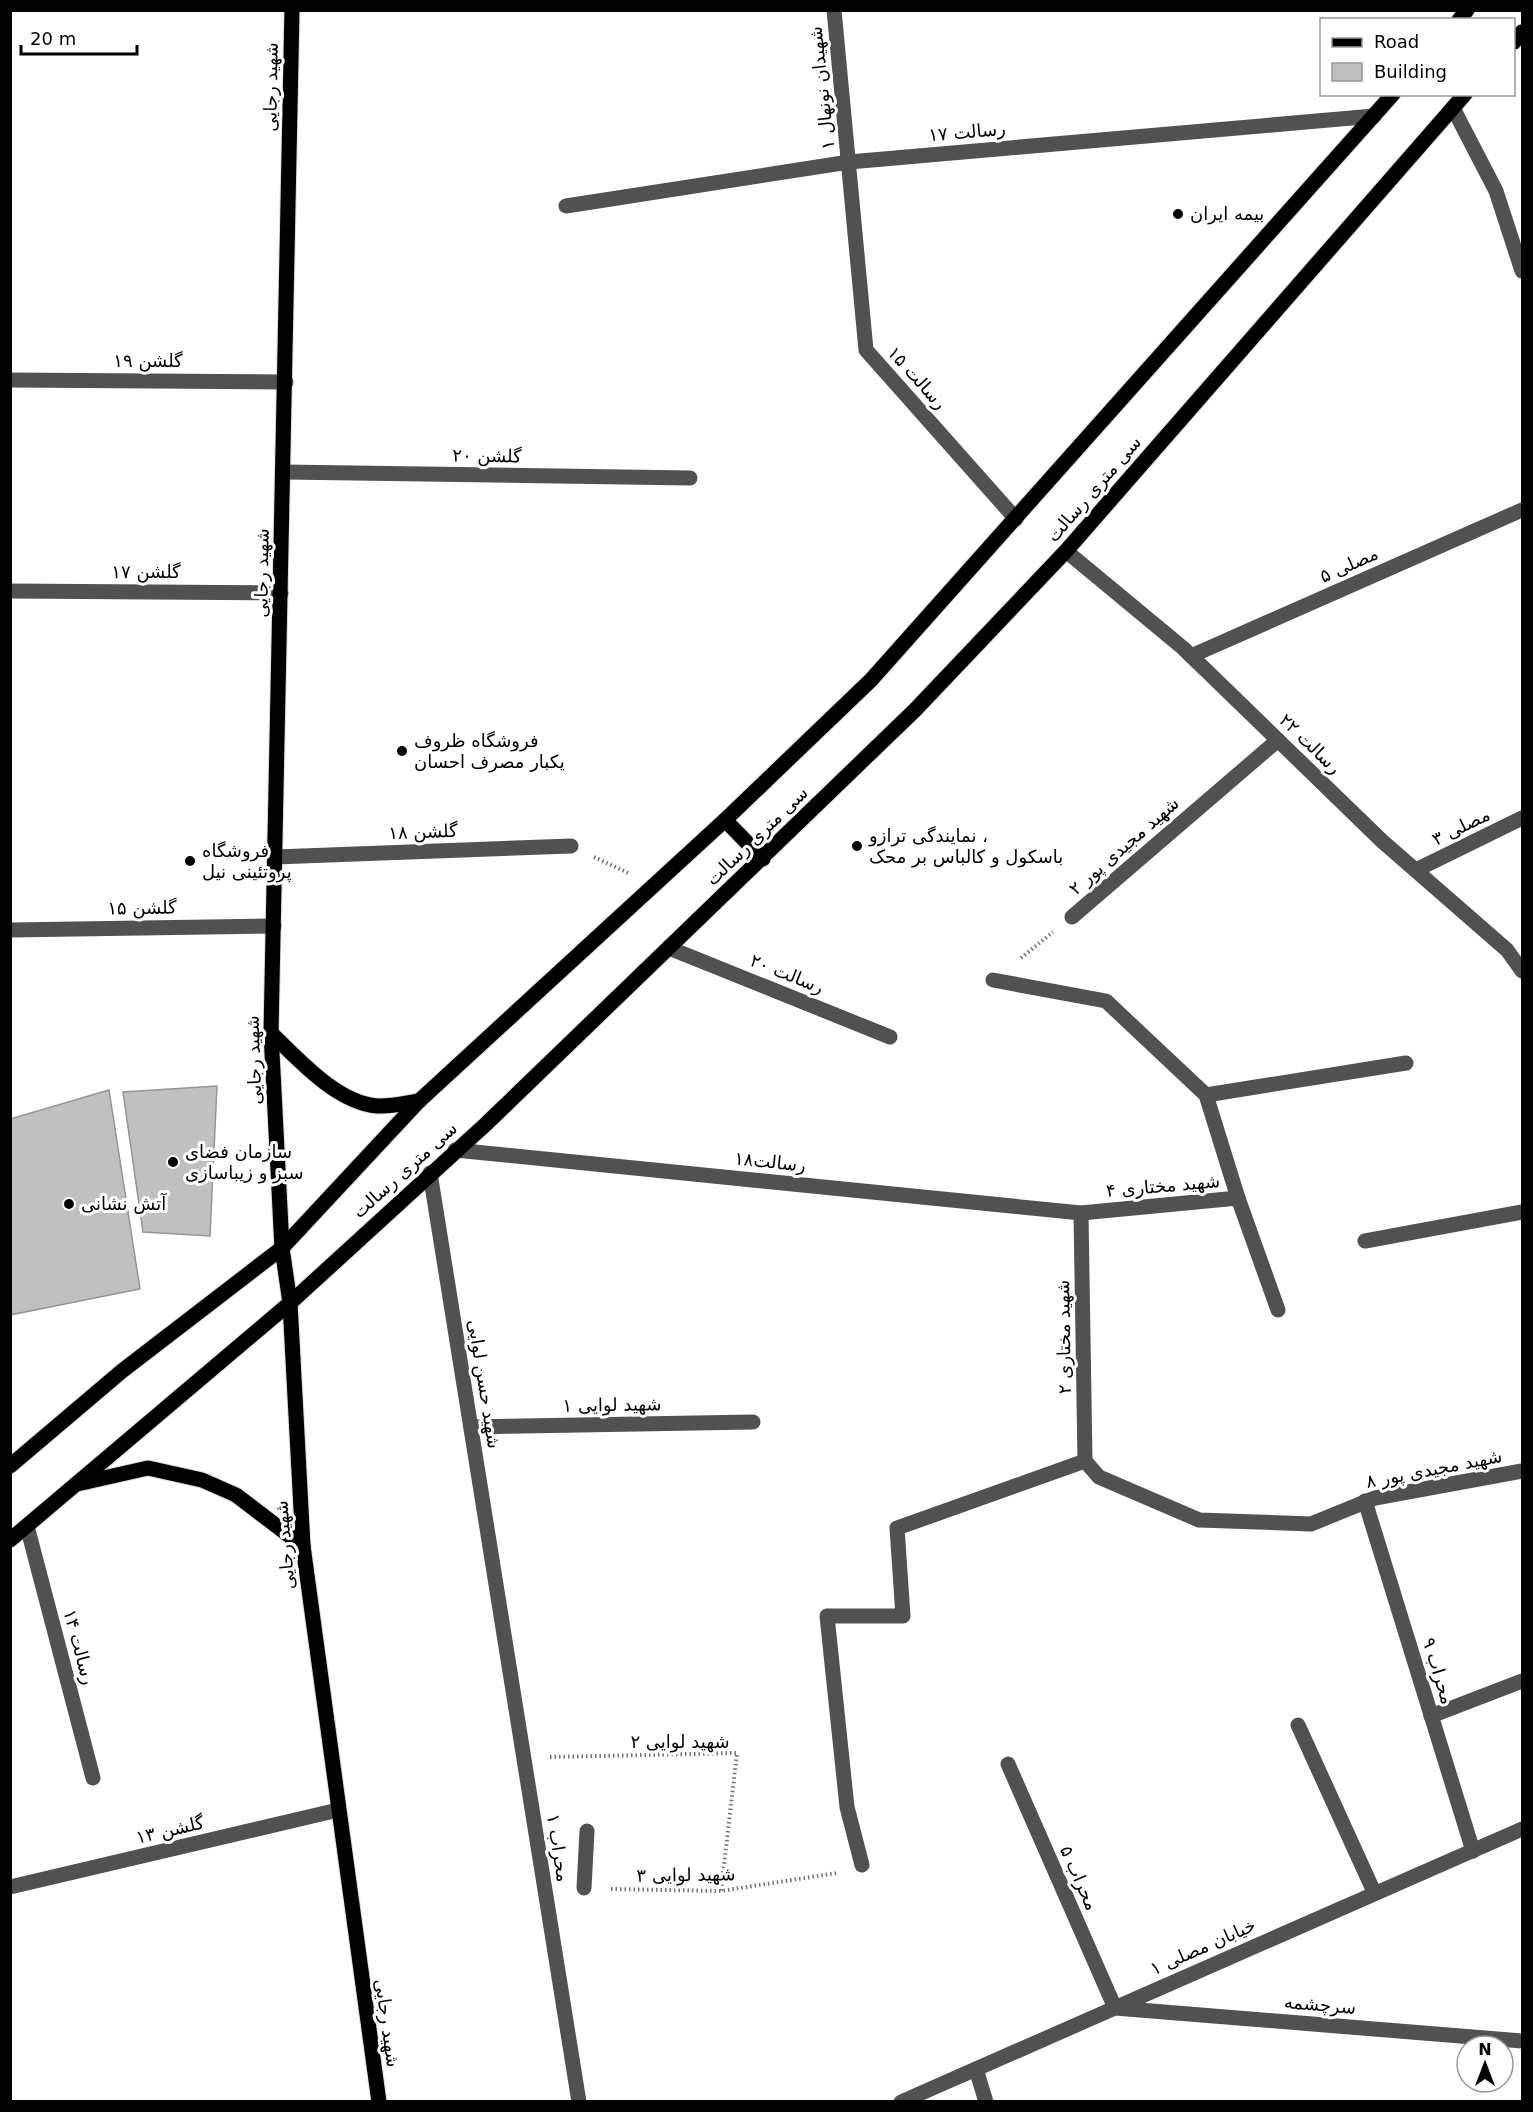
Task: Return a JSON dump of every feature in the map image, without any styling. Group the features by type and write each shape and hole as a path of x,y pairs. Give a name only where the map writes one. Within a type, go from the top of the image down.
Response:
{"main road":[{"name":"شهید رجایی","path":"292,10 271,1033 282,1248 290,1303 303,1546 379,2102"},
{"name":"سی متری رسالت","path":"10,1466 122,1371 282,1248 419,1101 725,820 870,680 1391,96"},
{"name":"سی متری رسالت","path":"10,1540 290,1303 763,859 915,711 1066,551 1463,96"},
{"path":"725,820 763,859"},
{"path":"271,1033 318,1078 342,1094 376,1106 419,1101"},
{"path":"75,1485 148,1468 202,1480 236,1495 303,1546"}],"street":[{"name":"۱ شهیدان نونهال","path":"834,10 849,162"},
{"path":"1453,108 1496,191 1522,271"},
{"name":"۱۷ رسالت","path":"566,206 849,162 1374,116"},
{"name":"۱۵ رسالت","path":"849,162 866,351 1016,519"},
{"name":"۱۹ گلشن","path":"10,380 286,382"},
{"name":"۲۰ گلشن","path":"284,472 690,478"},
{"name":"۵ مصلی","path":"1191,656 1522,510"},
{"name":"۲۲ رسالت","path":"1066,551 1191,656 1416,870 1507,950 1522,971"},
{"name":"گلشن ۱۷","path":"10,591 281,593"},
{"name":"۲ شهید مجیدی پور","path":"1072,917 1278,740"},
{"name":"۳ مصلی","path":"1416,870 1522,818"},
{"name":"۱۸ گلشن","path":"275,857 572,846"},
{"name":"گلشن ۱۵","path":"10,930 274,926"},
{"name":"۲۰ رسالت","path":"669,948 890,1037"},
{"path":"993,980 1106,1001 1206,1095 1238,1198"},
{"path":"1206,1095 1406,1063"},
{"name":"رسالت۱۸","path":"455,1150 1081,1213"},
{"name":"شهید حسن لوایی","path":"430,1173 499,1600"},
{"name":"۴ شهید مختاری","path":"1081,1213 1238,1198 1278,1310"},
{"path":"1365,1241 1522,1212"},
{"name":"۲ شهید مختاری","path":"1081,1213 1085,1461"},
{"name":"۱ شهید لوایی","path":"471,1427 753,1422"},
{"path":"862,1865 847,1807 827,1616 903,1616 897,1528 1085,1461"},
{"name":"۸ شهید مجیدی پور","path":"1085,1461 1099,1476 1199,1520 1311,1524 1365,1502 1522,1471"},
{"name":"۹ محراب","path":"1365,1502 1473,1851"},
{"name":"۱۴ رسالت","path":"27,1526 93,1778"},
{"name":"۱ محراب","path":"499,1600 579,2102"},
{"path":"1431,1716 1522,1681"},
{"path":"1298,1725 1374,1892"},
{"name":"۵ محراب","path":"1008,1764 1115,2008"},
{"name":"۱۳ گلشن","path":"10,1887 338,1810"},
{"name":"خیابان مصلی ۱","path":"901,2102 1374,1892 1522,1829"},
{"path":"584,1888 587,1831"},
{"name":"سرچشمه","path":"1115,2008 1522,2041"},
{"path":"976,2069 986,2102"}],"path":[{"path":"572,846 654,886"},
{"name":"۲ شهید مجیدی پور","path":"993,980 1072,917"},
{"name":"۲ شهید لوایی","path":"524,1758 737,1753 722,1891"},
{"name":"۳ شهید لوایی","path":"584,1888 722,1891 834,1874 862,1865"}],"building":[{"name":"سازمان فضای سبز و زیباسازی","path":"217,1086 210,1236 143,1232 123,1092"},
{"name":"آتش نشانی","path":"109,1090 140,1289 10,1315 10,1119"}],"place":[{"name":"بیمه ایران","path":"1178,214"},
{"name":"فروشگاه ظروف یکبار مصرف احسان","path":"402,751"},
{"name":"نمایندگی ترازو ، باسکول و کالباس بر محک","path":"857,846"},
{"name":"فروشگاه پروتئینی نیل","path":"190,861"},
{"name":"سازمان فضای سبز و زیباسازی","path":"173,1162"},
{"name":"آتش نشانی","path":"69,1204"}]}
